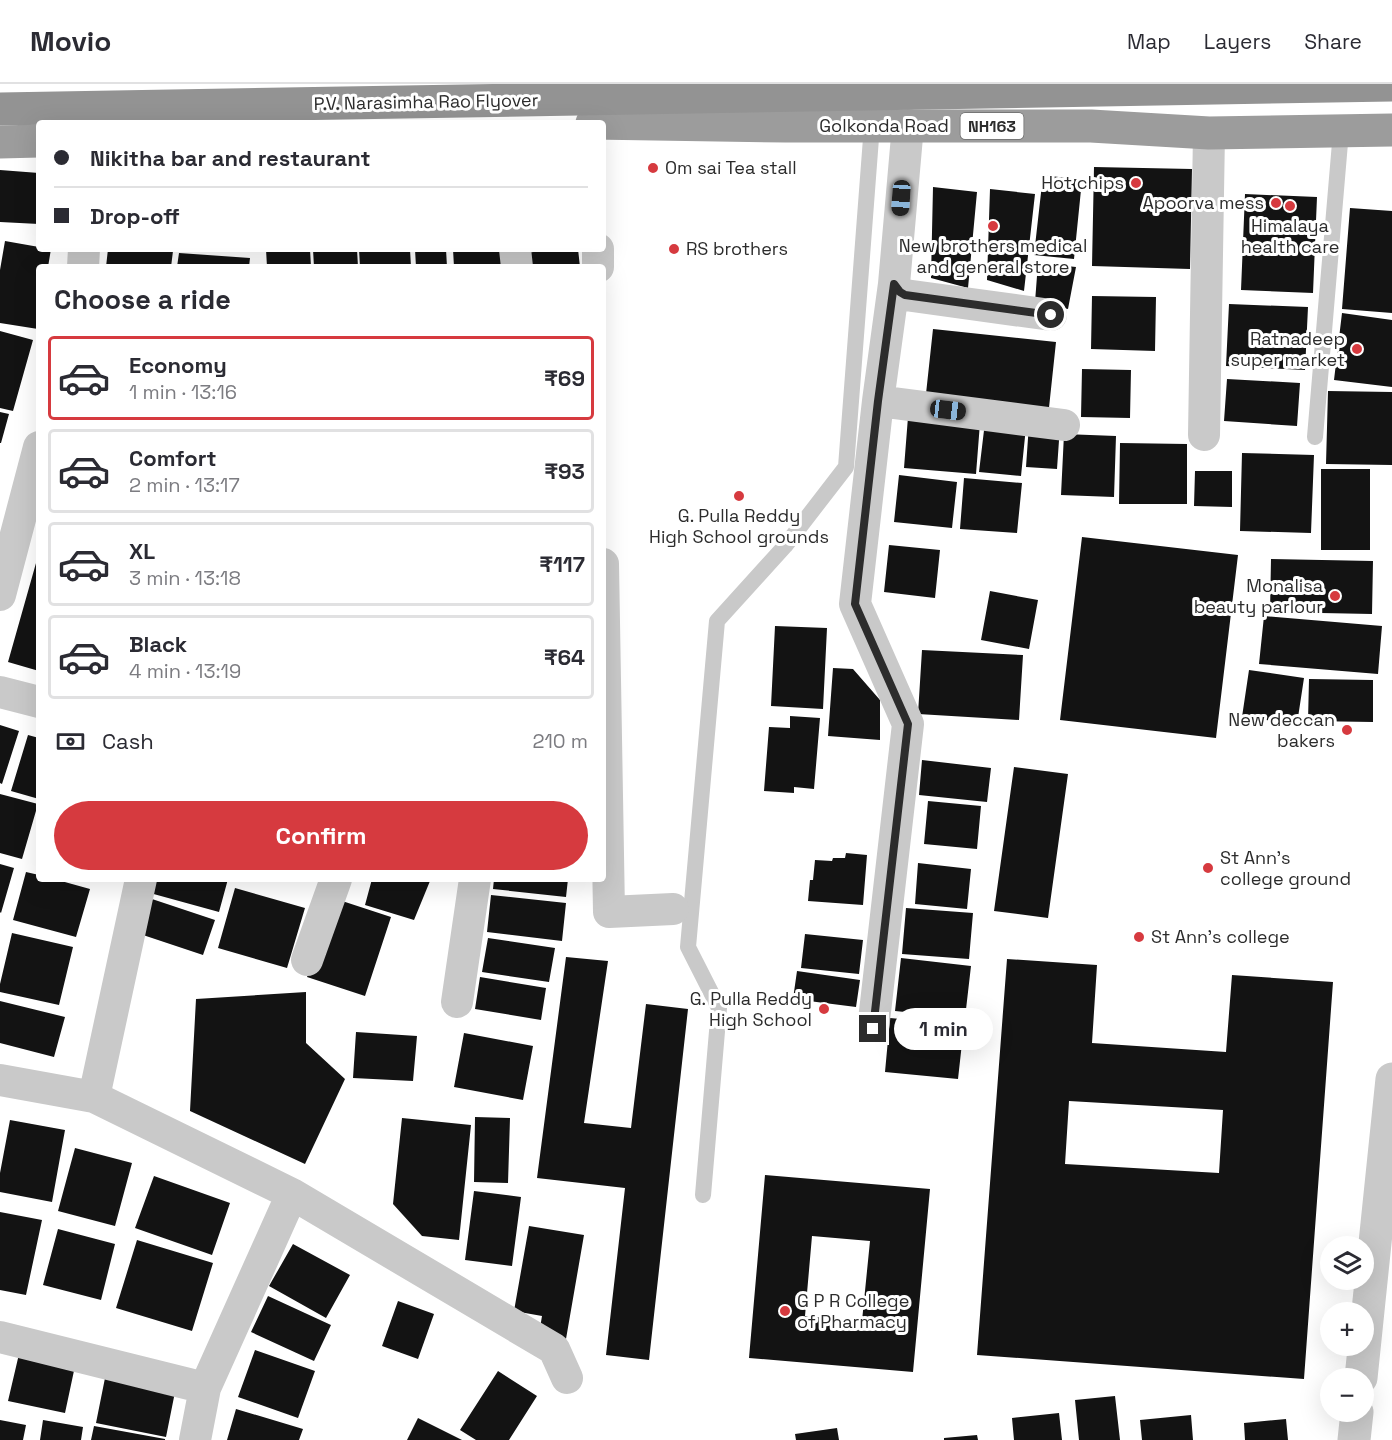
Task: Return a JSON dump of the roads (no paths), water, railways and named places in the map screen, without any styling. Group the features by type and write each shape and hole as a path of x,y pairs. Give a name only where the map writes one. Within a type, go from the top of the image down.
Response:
{"highway":[{"path":"786,126 787,84"},
{"name":"P.V. Narasimha Rao Flyover","path":"0,110 1392,85"},
{"name":"Golkonda Road","path":"606,123 1091,126 1209,133 1392,130"},
{"path":"0,142 36,141"}],"street":[{"path":"873,1029 908,724 855,604 894,284 909,125"},
{"path":"1204,435 1209,133"},
{"path":"894,284 905,295 1051,315"},
{"path":"878,401 1064,424"},
{"path":"1,587 36,462"},
{"path":"0,692 36,701"},
{"path":"606,738 609,912 673,909"},
{"path":"94,1097 140,882"},
{"path":"307,960 335,882"},
{"path":"457,1002 475,882"},
{"path":"1363,1368 1383,1255 1392,1078"},
{"path":"0,1080 94,1097 292,1194 554,1349 567,1378"},
{"path":"195,1440 205,1388 292,1194"},
{"path":"0,1337 205,1388"},
{"path":"1354,1440 1356,1422"}],"lane":[{"path":"703,1195 719,1008 688,947 717,621 785,546 846,467 872,125"},
{"path":"1315,437 1341,131"}],"place":[{"name":"Om sai Tea stall","path":"653,168"},
{"name":"Hot chips","path":"1136,183"},
{"name":"Apoorva mess","path":"1276,203"},
{"name":"Himalaya health care","path":"1290,206"},
{"name":"New brothers medical and general store","path":"993,226"},
{"name":"RS brothers","path":"674,249"},
{"name":"Ratnadeep super market","path":"1357,349"},
{"name":"G. Pulla Reddy High School grounds","path":"739,496"},
{"name":"Monalisa beauty parlour","path":"1335,596"},
{"name":"New deccan bakers","path":"1347,730"},
{"name":"St Ann's college ground","path":"1208,868"},
{"name":"St Ann's college","path":"1139,937"},
{"name":"G. Pulla Reddy High School","path":"824,1009"},
{"name":"G P R College of Pharmacy","path":"785,1311"}]}
